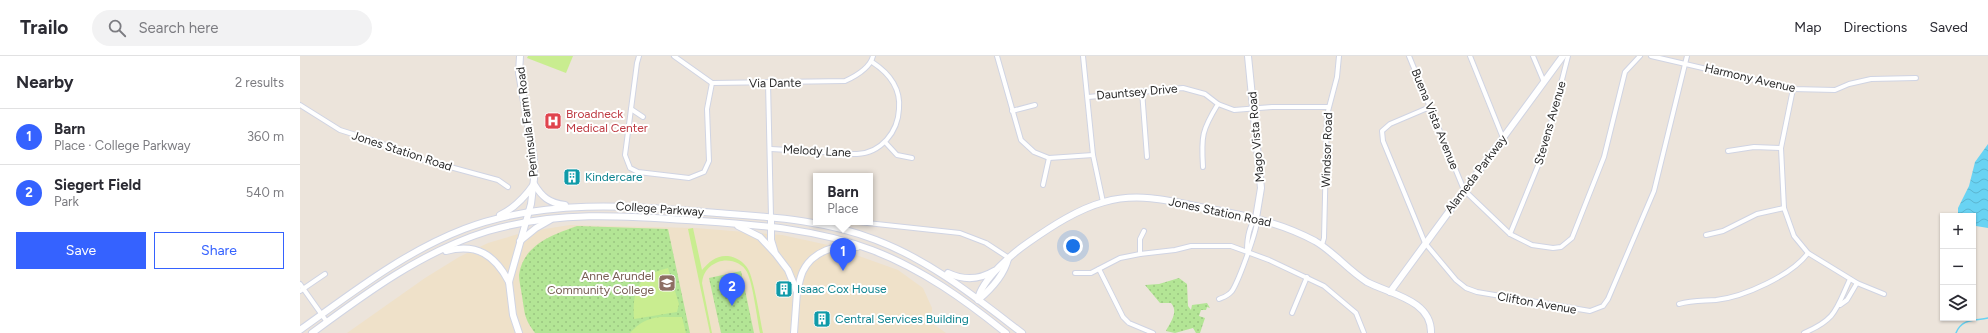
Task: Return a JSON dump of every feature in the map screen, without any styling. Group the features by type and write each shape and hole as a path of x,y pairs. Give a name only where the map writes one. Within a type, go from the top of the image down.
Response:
{"main road":[{"name":"Peninsula Farm Road","path":"509,282 529,212 534,184 534,159 522,90 520,56"},
{"name":"Mago Vista Road","path":"1248,56 1261,188 1256,218"},
{"name":"Alameda Parkway","path":"1390,292 1563,56"},
{"path":"486,222 511,210 525,196 534,184 548,201 581,206"},
{"name":"Jones Station Road","path":"973,306 978,299 980,292 998,269 1009,258 1040,235 1075,214 1103,202 1144,197 1256,218 1291,230 1322,245 1358,276 1414,304 1424,311 1430,322 1431,333"},
{"name":"College Parkway","path":"300,330 404,258 442,239 486,222 529,212 581,206 642,207 772,217 813,224"},
{"name":"College Parkway","path":"312,333 400,272 429,256 474,236 526,222 554,218 599,215 771,226 828,236 872,249 921,273 973,306 1006,333"},
{"path":"772,217 771,240 775,253"},
{"path":"520,241 536,228 554,218"},
{"path":"729,223 753,232 775,253 788,270 797,292"},
{"name":"College Parkway","path":"819,225 848,230 896,248 931,266 978,299 1022,333"},
{"path":"794,333 797,292 803,271 809,262 820,253 834,247 850,246 872,249"},
{"path":"429,256 458,248 483,252 491,257 503,270 509,282 513,315 519,333"},
{"name":"Jones Station Road","path":"978,299 985,295 1006,268 1009,258"},
{"path":"931,266 955,276 969,278 983,276 998,269"}],"street":[{"path":"639,56 625,154 630,168 638,172 689,178 704,172 709,161 707,109 712,83 674,56"},
{"path":"873,56 872,62 889,76 895,85 899,97 898,120 890,138 885,142 897,154 912,158"},
{"path":"997,56 1021,140 1034,152 1049,158 1093,155"},
{"path":"1083,56 1093,155 1103,202"},
{"name":"Windsor Road","path":"1322,245 1324,238 1328,107 1337,77 1339,56"},
{"name":"Buena Vista Avenue","path":"1409,56 1464,190 1510,234 1522,241 1542,247 1561,247 1572,238 1604,157 1625,72 1640,56"},
{"path":"1470,56 1503,138"},
{"path":"1533,56 1544,82"},
{"name":"Stevens Avenue","path":"1510,234 1544,151 1568,56"},
{"name":"Harmony Avenue","path":"1651,56 1793,89 1835,90 1849,84 1871,79 1916,78"},
{"name":"Clifton Avenue","path":"1430,107 1390,124 1382,131 1383,141 1425,243 1456,280 1466,288 1580,311 1590,311 1603,306 1608,299 1654,191 1687,56"},
{"name":"Via Dante","path":"712,83 768,84 845,82 853,78 872,62"},
{"path":"768,84 772,217"},
{"name":"Dauntsey Drive","path":"1088,97 1142,91 1191,89 1205,94 1218,104 1234,110 1328,107"},
{"path":"1793,89 1781,148 1784,208 1794,236 1808,253 1857,283 1884,294"},
{"path":"1142,91 1147,158"},
{"path":"1203,167 1202,134 1206,123 1218,104"},
{"name":"Jones Station Road","path":"300,105 340,130 378,142 417,158 498,180 508,187"},
{"path":"1012,111 1035,105"},
{"path":"631,109 643,117"},
{"name":"Melody Lane","path":"771,149 858,154 878,147 885,142"},
{"path":"1728,151 1754,147 1781,148"},
{"path":"1043,185 1049,158"},
{"path":"1706,235 1723,231 1757,214 1784,208"},
{"path":"1219,299 1226,297 1232,290 1240,274 1247,251 1247,241 1253,222 1256,218"},
{"path":"873,224 960,233 986,243 1009,258"},
{"path":"1140,254 1140,239 1144,231"},
{"path":"1075,273 1091,273 1120,258 1140,254 1175,250 1191,246 1231,246 1247,251 1324,286 1346,303 1356,314 1364,333"},
{"path":"1679,304 1687,301 1716,300 1735,296 1790,270 1801,262 1808,253"},
{"path":"1098,269 1123,317 1129,323 1153,333"},
{"path":"302,290 325,274"},
{"path":"1292,313 1307,277"},
{"path":"1840,305 1850,279"},
{"path":"1804,333 1829,319 1840,305 1847,300 1857,283"},
{"path":"300,284 302,290 327,322"}],"shaded area":[{"name":"Anne Arundel Community College","path":"570,225 695,228 782,235 828,245 898,270 923,288 932,308 932,323 946,333 347,333 425,278 459,257 488,243 525,232"}],"green space":[{"path":"528,56 573,56 566,73 527,58"},
{"path":"577,226 668,229 690,333 535,333 527,319 525,312 519,277 522,265 526,256 540,243 558,233"},
{"path":"693,228 702,270 713,260 724,256 737,259 748,269 757,300 763,333 760,333 753,293 747,272 738,263 726,260 711,266 705,273 702,283 712,333 710,333 688,229"},
{"path":"668,268 679,304 677,312 634,319 634,300 639,285 650,275"},
{"path":"741,271 754,333 721,333 709,278"},
{"path":"1179,278 1187,284 1188,306 1191,310 1192,305 1207,303 1210,308 1207,307 1206,310 1201,310 1199,316 1205,318 1200,333 1196,333 1193,328 1175,333 1166,331 1174,314 1173,306 1171,303 1160,303 1145,285 1159,284"},
{"path":"660,317 682,317 686,333 630,333 643,322"}],"water":[{"path":"1988,144 1988,228 1976,226 1976,213 1958,213 1958,208 1969,186 1975,162"}],"waterway":[{"path":"1956,333 1965,322 1988,318"}],"place":[{"name":"Broadneck Medical Center","path":"553,121"},
{"name":"Kindercare","path":"572,177"},
{"name":"Barn","path":"843,271"},
{"name":"Anne Arundel Community College","path":"667,283"},
{"name":"Isaac Cox House","path":"784,289"},
{"name":"Siegert Field","path":"732,306"},
{"name":"Central Services Building","path":"822,319"}]}
